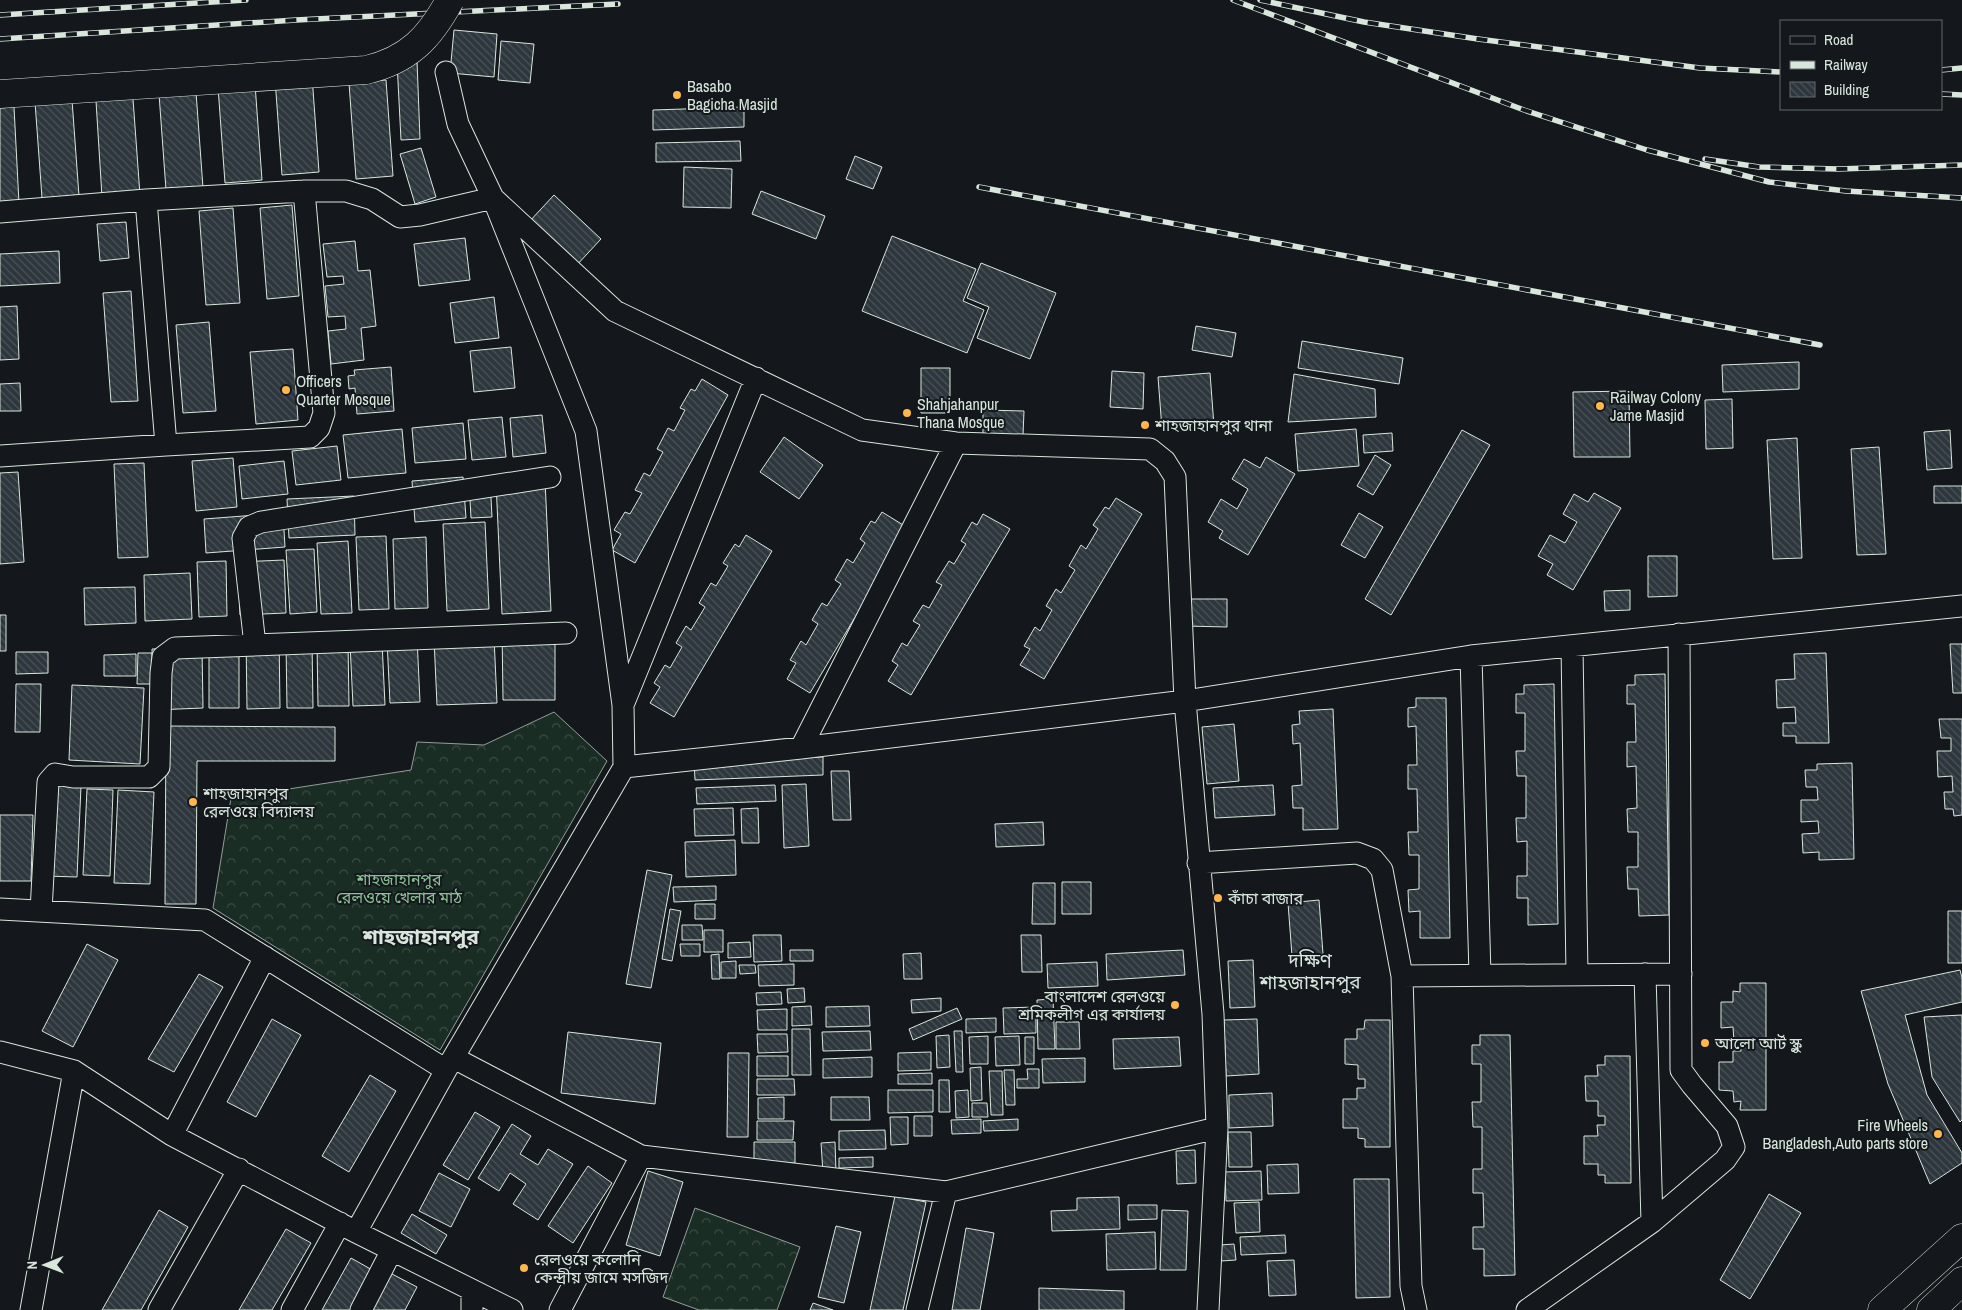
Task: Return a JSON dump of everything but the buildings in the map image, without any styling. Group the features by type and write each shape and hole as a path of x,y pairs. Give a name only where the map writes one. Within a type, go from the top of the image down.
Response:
{"main road":[{"path":"0,94 366,70 382,67 400,59 414,49 431,32 450,0"},
{"path":"1882,1310 1962,1238"},
{"path":"1931,1310 1962,1281"}],"street":[{"path":"292,1310 348,1227 450,1064 624,767 623,705 586,431 493,198 458,124 446,72"},
{"path":"0,212 146,200 304,191 346,191 372,199 400,217 420,215 493,198"},
{"path":"0,456 310,437 319,428 324,413 304,191"},
{"path":"493,198 615,311 862,430 956,443 1150,449 1165,460 1175,477 1185,701 1213,1014 1217,1128 1208,1310"},
{"path":"146,200 166,445"},
{"path":"623,705 756,378"},
{"path":"801,748 956,443"},
{"path":"255,645 243,538 249,527 262,522 550,478"},
{"path":"624,767 801,748 1185,701 1471,656 1962,606"},
{"path":"41,911 48,782 55,774 73,777 149,777 159,767 163,657 175,648 566,633"},
{"path":"1527,1310 1652,1222 1725,1160 1734,1147 1727,1126 1681,1070 1678,634"},
{"path":"1572,646 1577,974"},
{"path":"1471,656 1480,975"},
{"path":"1198,863 1357,853 1373,859 1382,870 1402,976 1411,1286 1416,1310"},
{"path":"0,909 205,920 450,1064 641,1156 946,1192 1217,1128"},
{"path":"172,1135 265,957"},
{"path":"1645,974 1652,1222"},
{"path":"1402,976 1681,974"},
{"path":"0,1052 74,1071 172,1135 392,1250 472,1300 512,1310"},
{"path":"31,1310 74,1071"},
{"path":"560,1310 641,1156"},
{"path":"159,1310 239,1169"},
{"path":"917,1310 946,1192"},
{"path":"360,1310 392,1250"}],"green space":[{"name":"শাহজাহানপুর রেলওয়ে খেলার মাঠ","path":"554,712 607,761 440,1050 213,908 231,798 411,770 417,742 484,745"},
{"path":"695,1208 800,1247 777,1310 699,1310 663,1297"}],"railway":[{"path":"0,15 246,0"},
{"path":"1233,0 1524,110 1647,150 1769,182 1846,191 1962,198"},
{"path":"1260,0 1364,22 1478,39 1700,68 1780,72"},
{"path":"0,39 296,20 618,4"},
{"path":"1942,70 1962,68"},
{"path":"1942,94 1962,95"},
{"path":"1705,159 1759,167 1838,169 1962,165"},
{"path":"979,187 1820,345"}],"place":[{"name":"Basabo Bagicha Masjid","path":"677,95"},
{"name":"Officers Quarter Mosque","path":"286,390"},
{"name":"Railway Colony Jame Masjid","path":"1600,406"},
{"name":"Shahjahanpur Thana Mosque","path":"907,413"},
{"name":"শাহজাহানপুর থানা","path":"1145,425"},
{"name":"শাহজাহানপুর রেলওয়ে বিদ্যালয়","path":"193,802"},
{"name":"কাঁচা বাজার","path":"1218,898"},
{"name":"বাংলাদেশ রেলওয়ে শ্রমিকলীগ এর কার্যালয়","path":"1175,1005"},
{"name":"আলো আর্ট স্কুল","path":"1705,1043"},
{"name":"Fire Wheels Bangladesh,Auto parts store","path":"1938,1134"},
{"name":"রেলওয়ে কলোনি কেন্দ্রীয় জামে মসজিদ","path":"524,1268"}],"district":[{"name":"শাহজাহানপুর","path":"421,937"},
{"name":"দক্ষিণ শাহজাহানপুর","path":"1310,971"}]}
